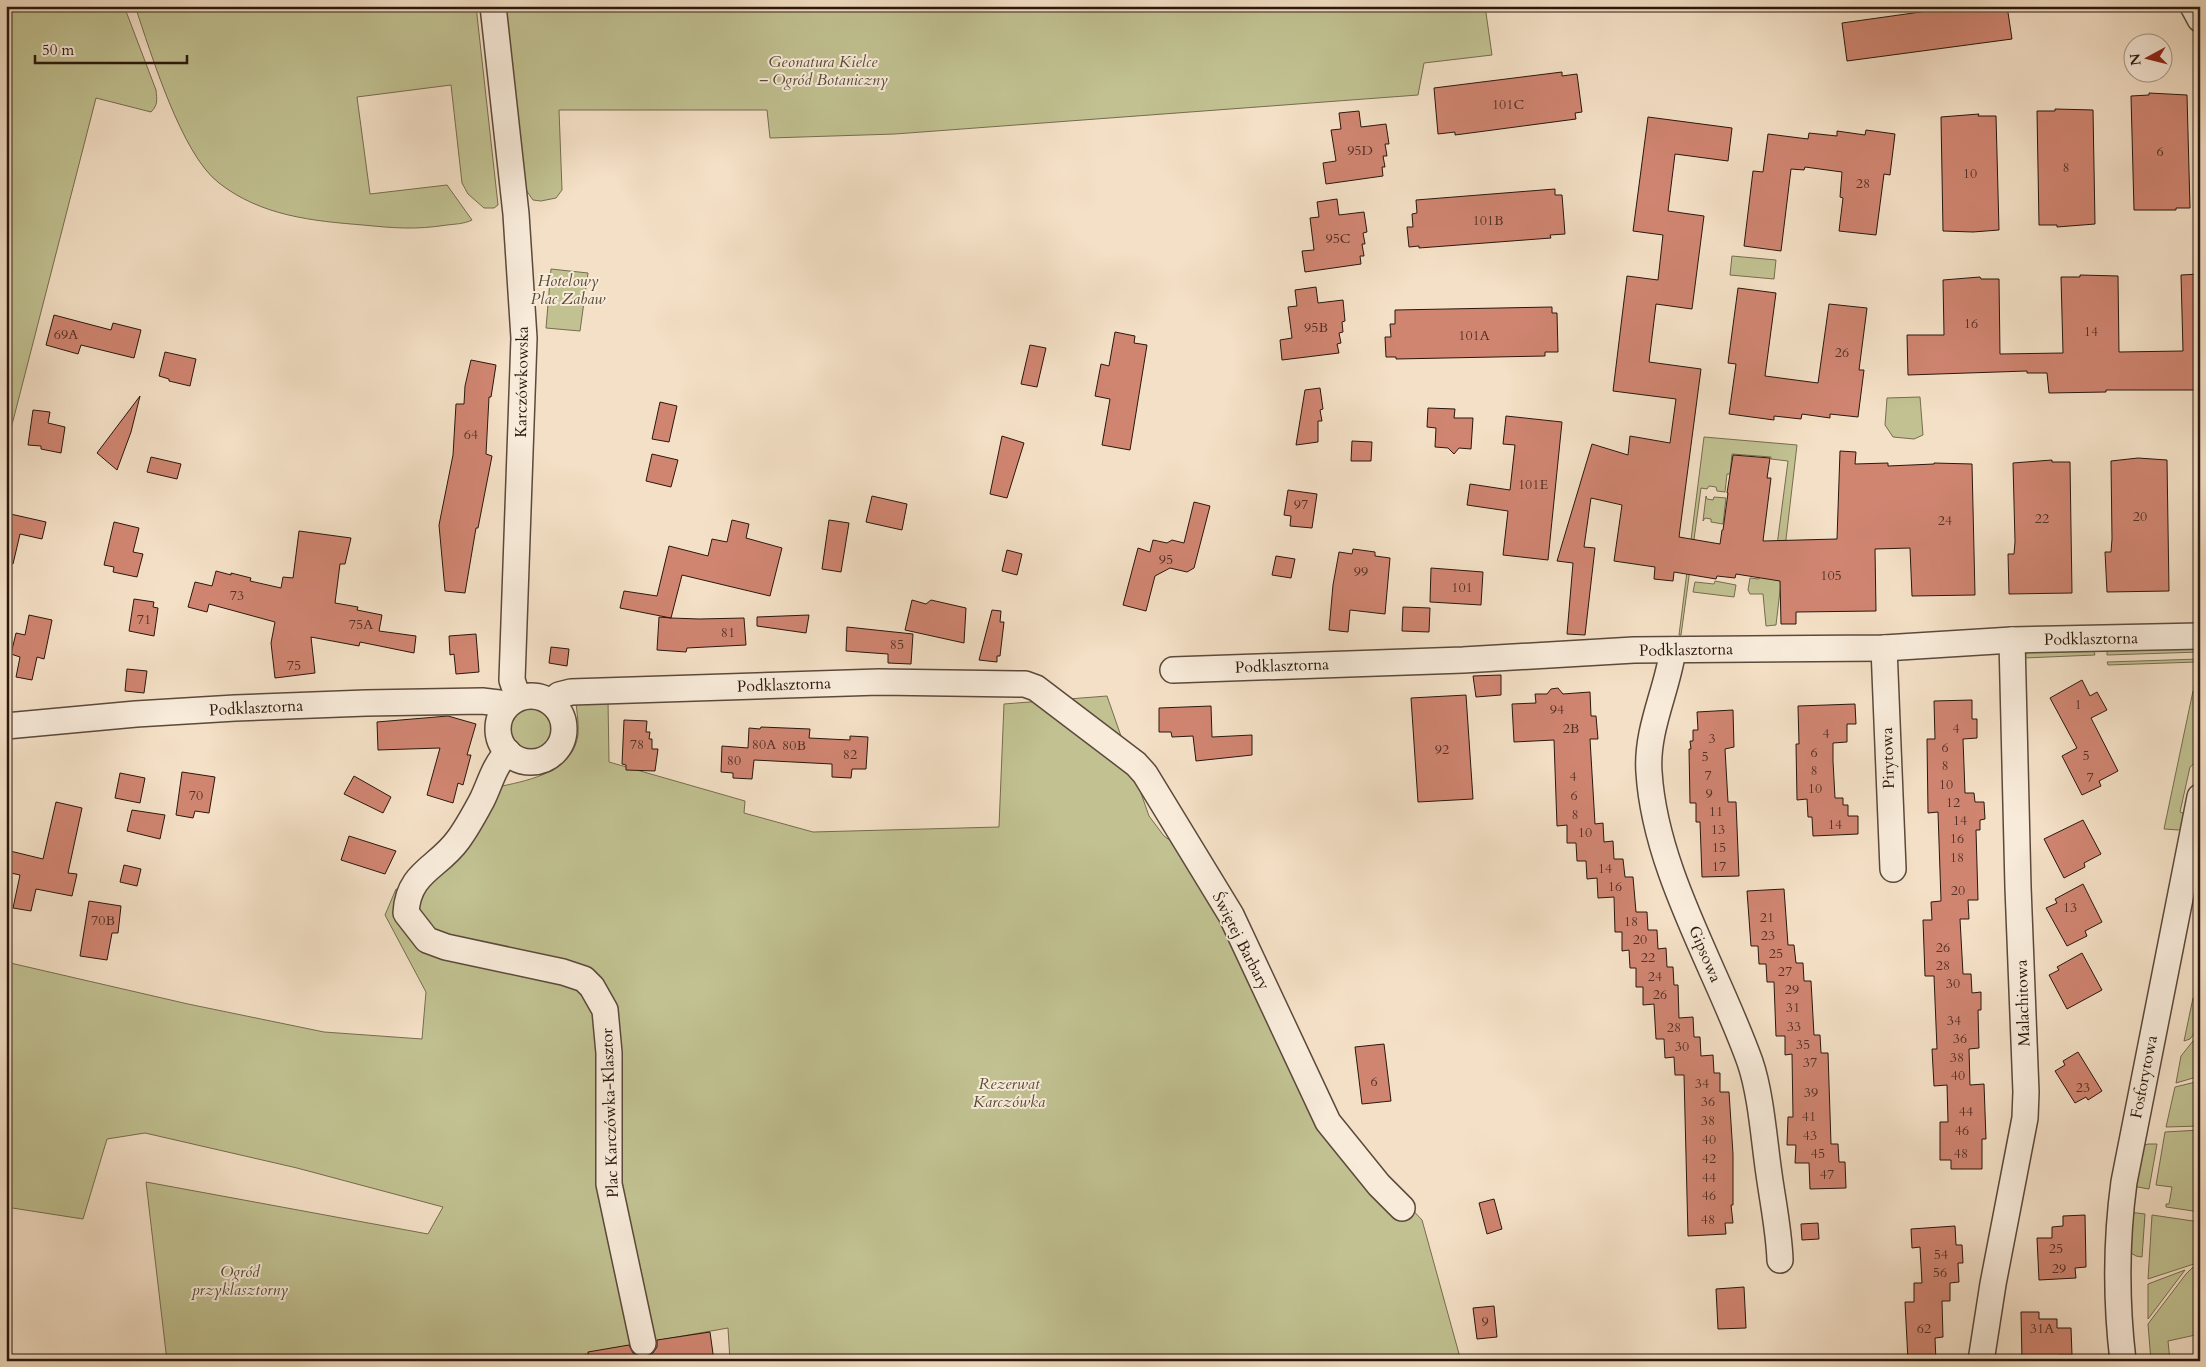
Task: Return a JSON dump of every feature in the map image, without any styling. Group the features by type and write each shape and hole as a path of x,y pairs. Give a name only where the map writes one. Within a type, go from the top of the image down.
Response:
{"street":[{"name":"Karczówkowska","path":"493,6 516,214 524,338 512,703"},
{"path":"2193,6 2200,19"},
{"name":"Podklasztorna","path":"1173,670 1463,660 1634,650 1884,648 2012,640 2200,636"},
{"name":"Malachitowa","path":"1981,1361 1993,1284 2025,1118 2026,1092 2018,887 2012,640"},
{"name":"Pirytowa","path":"1884,648 1893,869"},
{"name":"Gipsowa","path":"1673,650 1670,673 1650,745 1648,769 1653,811 1669,866 1753,1070 1777,1226 1780,1260"},
{"name":"Podklasztorna","path":"6,726 145,714 342,703 491,701 512,703 533,695 551,702 559,695 571,692 879,682 1012,682 1036,688 1050,698"},
{"name":"Świętej Barbary","path":"1050,698 1136,764 1145,774 1231,915 1328,1122 1379,1185 1402,1208"},
{"path":"512,703 499,719 498,731 501,743 516,759 527,762 542,760 556,752 562,742 564,725 558,708 551,702"},
{"name":"Plac Karczówka-Klasztor","path":"508,752 498,763 481,801 458,841 414,882 406,900 406,913 427,940 446,947 563,972 584,979 592,987 605,1010 609,1053 609,1184 643,1343"},
{"name":"Fosforytowa","path":"2123,1361 2119,1330 2119,1284 2121,1207 2124,1182 2200,797"}],"green space":[{"path":"12,6 124,6 156,90 157,100 151,112 96,98 6,448 6,30"},
{"path":"135,6 476,6 498,205 494,208 484,208 468,194 462,183 451,85 357,97 370,194 447,185 472,220 459,224 415,228 325,221 307,219 270,210 235,194 219,183 205,169 192,150 169,101"},
{"name":"Geonatura Kielce – Ogród Botaniczny","path":"504,6 1485,6 1492,55 1424,63 1418,95 895,134 770,138 767,110 559,110 562,190 556,198 541,201 533,200 526,190"},
{"path":"1732,256 1776,260 1774,279 1730,275"},
{"name":"Hotelowy Plac Zabaw","path":"551,269 588,273 580,331 546,328"},
{"path":"1920,397 1923,435 1914,439 1893,437 1885,425 1887,398"},
{"path":"1704,437 1797,445 1776,625 1766,626 1763,594 1750,594 1748,590 1750,578 1759,579 1760,575 1773,576 1788,461 1771,459 1771,457 1732,454 1730,474 1727,474 1725,492 1717,491 1716,487 1701,488 1681,635 1679,635"},
{"path":"1706,496 1707,499 1713,500 1714,497 1726,498 1723,524 1711,522 1711,519 1705,518 1703,521"},
{"path":"1715,581 1736,585 1734,597 1693,592 1695,582 1714,584"},
{"path":"2200,646 2200,652 2107,655 2107,649"},
{"path":"2093,648 2095,655 2024,658 2027,652"},
{"path":"2200,659 2199,690 2194,689 2197,662 2108,665 2107,662"},
{"path":"2193,691 2200,692 2200,758 2190,767 2180,812 2188,815 2185,827 2179,830 2164,829"},
{"name":"Rezerwat Karczówka","path":"1107,696 1149,816 1164,836 1199,861 1323,1114 1422,1220 1461,1361 730,1361 728,1328 592,1352 568,1361 167,1361 146,1182 428,1234 443,1207 297,1168 145,1133 107,1139 83,1219 6,1207 6,962 188,1004 324,1032 422,1039 426,992 385,915 396,889 401,890 416,919 416,895 473,839 502,786 525,781 549,772 568,757 578,735 576,703 608,700 609,762 745,801 744,813 813,832 999,827 1004,704"},
{"path":"532,707 545,711 551,717 555,730 551,743 545,749 532,753 519,749 513,743 509,730 513,717 519,711"},
{"path":"2193,998 2200,1000 2200,1026 2190,1039 2184,1041"},
{"path":"2200,1040 2200,1076 2176,1083 2181,1056 2193,1041"},
{"path":"2200,1081 2200,1126 2166,1127 2175,1087"},
{"path":"2200,1130 2200,1212 2166,1207 2166,1204 2169,1204 2172,1187 2156,1185 2165,1132"},
{"path":"2157,1144 2149,1189 2132,1186 2142,1146"},
{"path":"2129,1212 2145,1214 2142,1257 2131,1253"},
{"path":"2152,1215 2200,1222 2200,1262 2148,1279"},
{"path":"2200,1265 2200,1274 2198,1275 2200,1281 2200,1334 2168,1341 2170,1361 2151,1361 2148,1324 2186,1274 2192,1268"},
{"path":"2185,1270 2148,1319 2148,1284"}],"building":[{"path":"1942,6 2007,6 2012,39 1847,61 1842,23 1942,9"},
{"path":"1562,72 1562,76 1577,74 1582,112 1575,113 1576,119 1455,135 1455,132 1438,134 1434,88"},
{"path":"2149,93 2187,95 2190,208 2134,210 2131,96 2149,95"},
{"path":"2055,109 2093,110 2095,224 2057,227 2057,225 2039,225 2037,111 2055,111"},
{"path":"1359,111 1361,127 1386,124 1389,144 1385,144 1387,156 1383,156 1385,167 1382,167 1383,176 1326,184 1323,163 1336,161 1331,130 1341,129 1339,113"},
{"path":"1979,114 1978,116 1996,116 1999,230 1973,232 1943,231 1941,117"},
{"path":"1648,117 1732,128 1728,161 1675,154 1668,211 1704,216 1692,309 1656,304 1649,362 1701,369 1679,537 1720,544 1733,455 1770,458 1767,478 1771,478 1763,541 1837,539 1840,451 1856,452 1855,464 1888,463 1888,466 1934,463 1972,464 1975,595 1912,596 1910,548 1875,549 1876,611 1796,612 1796,624 1781,624 1780,581 1736,574 1735,578 1717,576 1716,579 1674,572 1673,581 1654,579 1655,567 1614,561 1622,505 1591,498 1584,547 1595,548 1585,635 1567,634 1573,563 1557,561 1592,444 1628,455 1630,436 1670,443 1676,399 1613,391 1627,276 1658,280 1663,235 1633,231"},
{"path":"1866,130 1895,134 1890,175 1884,174 1876,235 1839,231 1843,198 1840,197 1842,172 1805,167 1804,170 1791,169 1781,251 1744,246 1753,171 1763,172 1768,134 1808,139 1809,133 1837,136 1837,131 1865,135"},
{"path":"1555,189 1555,195 1562,195 1565,234 1550,235 1551,238 1419,248 1419,246 1409,247 1407,227 1413,227 1412,214 1417,213 1416,200"},
{"path":"1337,199 1339,215 1364,212 1367,232 1363,233 1365,244 1362,244 1364,256 1360,256 1361,264 1305,272 1302,251 1314,250 1310,218 1319,217 1317,202"},
{"path":"2200,274 2200,390 2106,390 2106,392 2049,393 2047,373 2027,373 2027,371 1908,375 1907,335 1944,335 1943,280 1980,277 1981,279 1999,279 2000,354 2063,353 2061,277 2080,277 2080,275 2118,276 2119,352 2183,351 2181,275"},
{"path":"1316,287 1318,303 1343,300 1345,321 1342,322 1343,332 1339,333 1341,343 1337,344 1339,353 1282,360 1280,340 1292,338 1288,307 1297,306 1295,290"},
{"path":"1738,288 1776,293 1765,376 1818,383 1829,304 1867,308 1859,370 1864,370 1858,417 1830,414 1830,418 1802,414 1801,419 1774,416 1774,420 1729,414 1736,364 1728,363"},
{"path":"1552,307 1552,313 1557,313 1558,352 1545,352 1545,356 1396,359 1396,357 1386,357 1385,337 1391,337 1390,324 1395,324 1395,310"},
{"path":"54,315 111,330 113,323 141,330 134,358 81,345 78,354 46,345"},
{"path":"1115,332 1135,336 1134,343 1147,345 1130,450 1102,445 1110,399 1095,396 1101,364 1109,366"},
{"path":"1030,345 1046,348 1037,387 1021,384"},
{"path":"165,352 196,359 190,386 169,381 169,379 159,376"},
{"path":"471,360 496,365 491,397 489,397 486,454 492,456 478,528 476,528 465,593 445,591 439,525 453,455 456,404 464,404 465,386"},
{"path":"1320,388 1323,409 1320,410 1322,421 1318,421 1318,442 1296,445 1305,390"},
{"path":"140,396 131,432 117,470 97,453"},
{"path":"660,402 677,406 669,442 652,439"},
{"path":"1428,408 1455,409 1454,418 1473,418 1471,449 1459,448 1454,454 1448,448 1435,447 1436,428 1427,427"},
{"path":"33,410 50,412 48,423 65,427 61,453 41,449 41,446 28,445"},
{"path":"1506,416 1562,422 1548,560 1503,555 1508,511 1467,505 1470,484 1510,490 1515,445 1503,444"},
{"path":"1002,436 1024,443 1007,498 990,494"},
{"path":"1352,441 1372,442 1371,461 1351,461"},
{"path":"652,454 678,460 671,487 646,481"},
{"path":"151,457 181,464 177,479 147,472"},
{"path":"2138,458 2167,460 2169,591 2107,592 2105,552 2111,552 2112,539 2111,461"},
{"path":"2052,460 2052,462 2070,462 2072,593 2009,594 2008,554 2014,554 2015,542 2013,463"},
{"path":"1288,490 1317,494 1312,528 1290,526 1291,516 1284,515"},
{"path":"872,496 907,504 902,530 866,522"},
{"path":"1194,502 1210,506 1194,568 1187,572 1170,568 1155,576 1146,611 1123,605 1138,548 1150,552 1153,540 1167,543 1172,540 1184,543"},
{"path":"6,513 46,522 42,539 20,534 13,564 6,563"},
{"path":"732,520 749,524 746,538 782,548 770,596 682,575 671,618 620,608 624,591 657,596 669,546 708,556 712,539 727,542"},
{"path":"829,520 849,523 841,572 822,569"},
{"path":"114,522 139,528 133,552 143,554 137,577 113,572 114,567 104,565"},
{"path":"299,531 351,538 345,564 340,564 335,603 358,607 357,610 382,615 379,631 416,636 414,653 360,642 359,646 311,637 315,673 275,678 271,643 275,622 209,604 207,612 188,607 195,582 212,586 216,571 251,578 250,581 281,588 283,577 293,578"},
{"path":"1353,549 1375,552 1375,556 1390,558 1385,614 1350,610 1348,632 1329,630 1333,585 1339,552 1352,554"},
{"path":"1007,550 1022,554 1017,575 1002,571"},
{"path":"1276,556 1295,559 1291,578 1272,575"},
{"path":"1431,568 1483,572 1481,605 1430,602"},
{"path":"134,599 154,602 153,607 158,608 154,636 129,631"},
{"path":"912,600 926,604 931,600 966,608 964,643 905,630"},
{"path":"1403,607 1430,608 1429,632 1402,631"},
{"path":"992,610 1001,611 1000,622 1004,622 1000,656 997,656 997,662 979,660"},
{"path":"29,615 52,620 44,659 37,657 32,680 16,677 20,657 11,654 16,633 25,635"},
{"path":"809,615 806,633 757,626 757,617"},
{"path":"659,617 744,618 746,645 687,648 686,652 657,650"},
{"path":"847,627 913,634 911,664 888,663 888,654 846,651"},
{"path":"476,634 479,672 456,674 454,654 450,655 449,636"},
{"path":"551,647 569,649 567,666 549,663"},
{"path":"127,669 147,671 144,693 125,691"},
{"path":"1501,675 1501,695 1476,697 1473,676"},
{"path":"2082,680 2090,696 2097,692 2107,710 2091,718 2118,771 2099,781 2101,786 2082,795 2062,756 2077,748 2050,698"},
{"path":"1558,688 1563,694 1590,692 1591,716 1596,716 1598,739 1590,739 1595,824 1603,823 1604,842 1613,841 1614,859 1623,859 1625,877 1633,877 1636,912 1647,912 1648,930 1657,930 1658,949 1666,948 1667,967 1673,967 1674,985 1678,985 1679,1018 1693,1017 1694,1037 1700,1037 1701,1056 1713,1055 1714,1073 1720,1073 1720,1092 1729,1092 1733,1154 1733,1205 1731,1205 1733,1223 1725,1223 1726,1234 1688,1236 1684,1075 1675,1075 1674,1057 1665,1058 1664,1039 1656,1039 1654,1004 1643,1005 1643,987 1636,987 1636,968 1630,968 1629,950 1622,951 1622,932 1615,932 1614,897 1598,898 1597,878 1587,879 1586,861 1577,861 1576,843 1567,843 1567,825 1557,826 1554,740 1514,742 1512,704 1536,703 1535,694 1547,694 1551,689"},
{"path":"1466,695 1473,799 1418,802 1411,698"},
{"path":"1972,700 1972,719 1977,719 1977,738 1963,739 1965,793 1974,793 1975,802 1984,802 1985,819 1980,820 1980,830 1976,830 1978,900 1968,900 1969,919 1960,919 1963,974 1971,974 1972,993 1981,992 1981,1010 1978,1010 1979,1048 1969,1049 1970,1085 1984,1084 1986,1139 1982,1139 1982,1169 1951,1169 1951,1160 1940,1160 1940,1122 1948,1122 1947,1085 1934,1086 1932,1049 1937,1049 1934,976 1925,976 1923,920 1932,920 1931,902 1941,901 1938,812 1928,813 1927,739 1935,739 1934,701"},
{"path":"1855,704 1856,724 1847,724 1847,742 1833,743 1833,761 1835,798 1843,798 1843,805 1848,805 1848,816 1858,816 1858,834 1813,836 1812,817 1808,817 1807,799 1797,800 1796,744 1799,744 1798,706"},
{"path":"1211,706 1212,737 1252,735 1252,755 1196,761 1193,736 1172,737 1171,732 1159,732 1159,708"},
{"path":"1733,710 1734,747 1725,749 1728,802 1736,802 1739,876 1702,877 1700,822 1696,822 1696,803 1690,803 1690,741 1693,741 1693,730 1698,730 1697,712"},
{"path":"448,716 476,724 467,755 471,755 463,785 458,783 453,803 427,795 440,748 378,750 377,722"},
{"path":"624,720 647,721 646,732 650,732 649,739 652,739 652,749 658,749 655,771 626,770 626,765 622,764"},
{"path":"761,727 810,729 809,738 850,740 850,736 868,737 866,769 852,769 851,778 832,777 832,764 754,760 752,779 733,778 733,773 721,772 722,746 748,748 749,728 760,729"},
{"path":"182,772 215,777 209,813 195,811 193,818 176,815"},
{"path":"120,773 145,778 140,803 115,798"},
{"path":"354,776 391,797 383,813 344,794"},
{"path":"56,802 82,808 68,873 77,874 72,896 36,889 31,911 13,908 20,875 6,872 6,850 43,859"},
{"path":"132,810 165,815 160,839 127,831"},
{"path":"2083,820 2101,854 2084,863 2085,867 2064,878 2044,839"},
{"path":"349,836 396,851 385,874 341,860"},
{"path":"124,865 141,869 137,886 120,882"},
{"path":"2083,884 2102,922 2085,931 2087,936 2067,946 2046,908 2057,903 2055,899"},
{"path":"1784,889 1788,945 1794,945 1796,963 1803,963 1804,981 1811,981 1814,1035 1820,1035 1821,1053 1828,1053 1831,1144 1838,1144 1839,1162 1845,1162 1846,1188 1810,1189 1809,1163 1795,1163 1796,1145 1787,1145 1788,1117 1793,1117 1792,1054 1785,1055 1785,1036 1776,1036 1774,982 1767,982 1766,964 1759,964 1758,946 1751,946 1747,891"},
{"path":"89,901 121,906 118,933 112,933 107,960 80,956"},
{"path":"2082,953 2102,990 2067,1009 2049,975 2059,970 2057,967"},
{"path":"1384,1044 1391,1101 1362,1104 1355,1047"},
{"path":"2078,1052 2102,1091 2088,1100 2086,1097 2075,1103 2055,1071 2065,1065 2063,1061"},
{"path":"1494,1199 1502,1229 1487,1234 1479,1203"},
{"path":"2085,1215 2086,1267 2075,1268 2076,1278 2039,1280 2037,1238 2052,1238 2052,1227 2063,1226 2063,1216"},
{"path":"1818,1223 1819,1239 1802,1240 1801,1224"},
{"path":"1955,1226 1956,1245 1962,1245 1963,1263 1958,1263 1959,1282 1950,1283 1950,1301 1942,1301 1943,1337 1935,1338 1936,1361 1908,1361 1905,1302 1914,1302 1914,1283 1922,1283 1920,1247 1912,1248 1911,1229"},
{"path":"1744,1287 1746,1328 1718,1329 1716,1289"},
{"path":"1494,1306 1497,1337 1477,1339 1473,1308"},
{"path":"2021,1312 2039,1312 2039,1319 2057,1319 2057,1328 2071,1328 2072,1355 2058,1355 2058,1361 2022,1361"},
{"path":"710,1332 714,1361 589,1361 588,1352 629,1345 633,1353 639,1357 646,1357 653,1353 657,1347 657,1340"}],"park label":[{"name":"Ogród przyklasztorny","path":"240,1281"}]}
